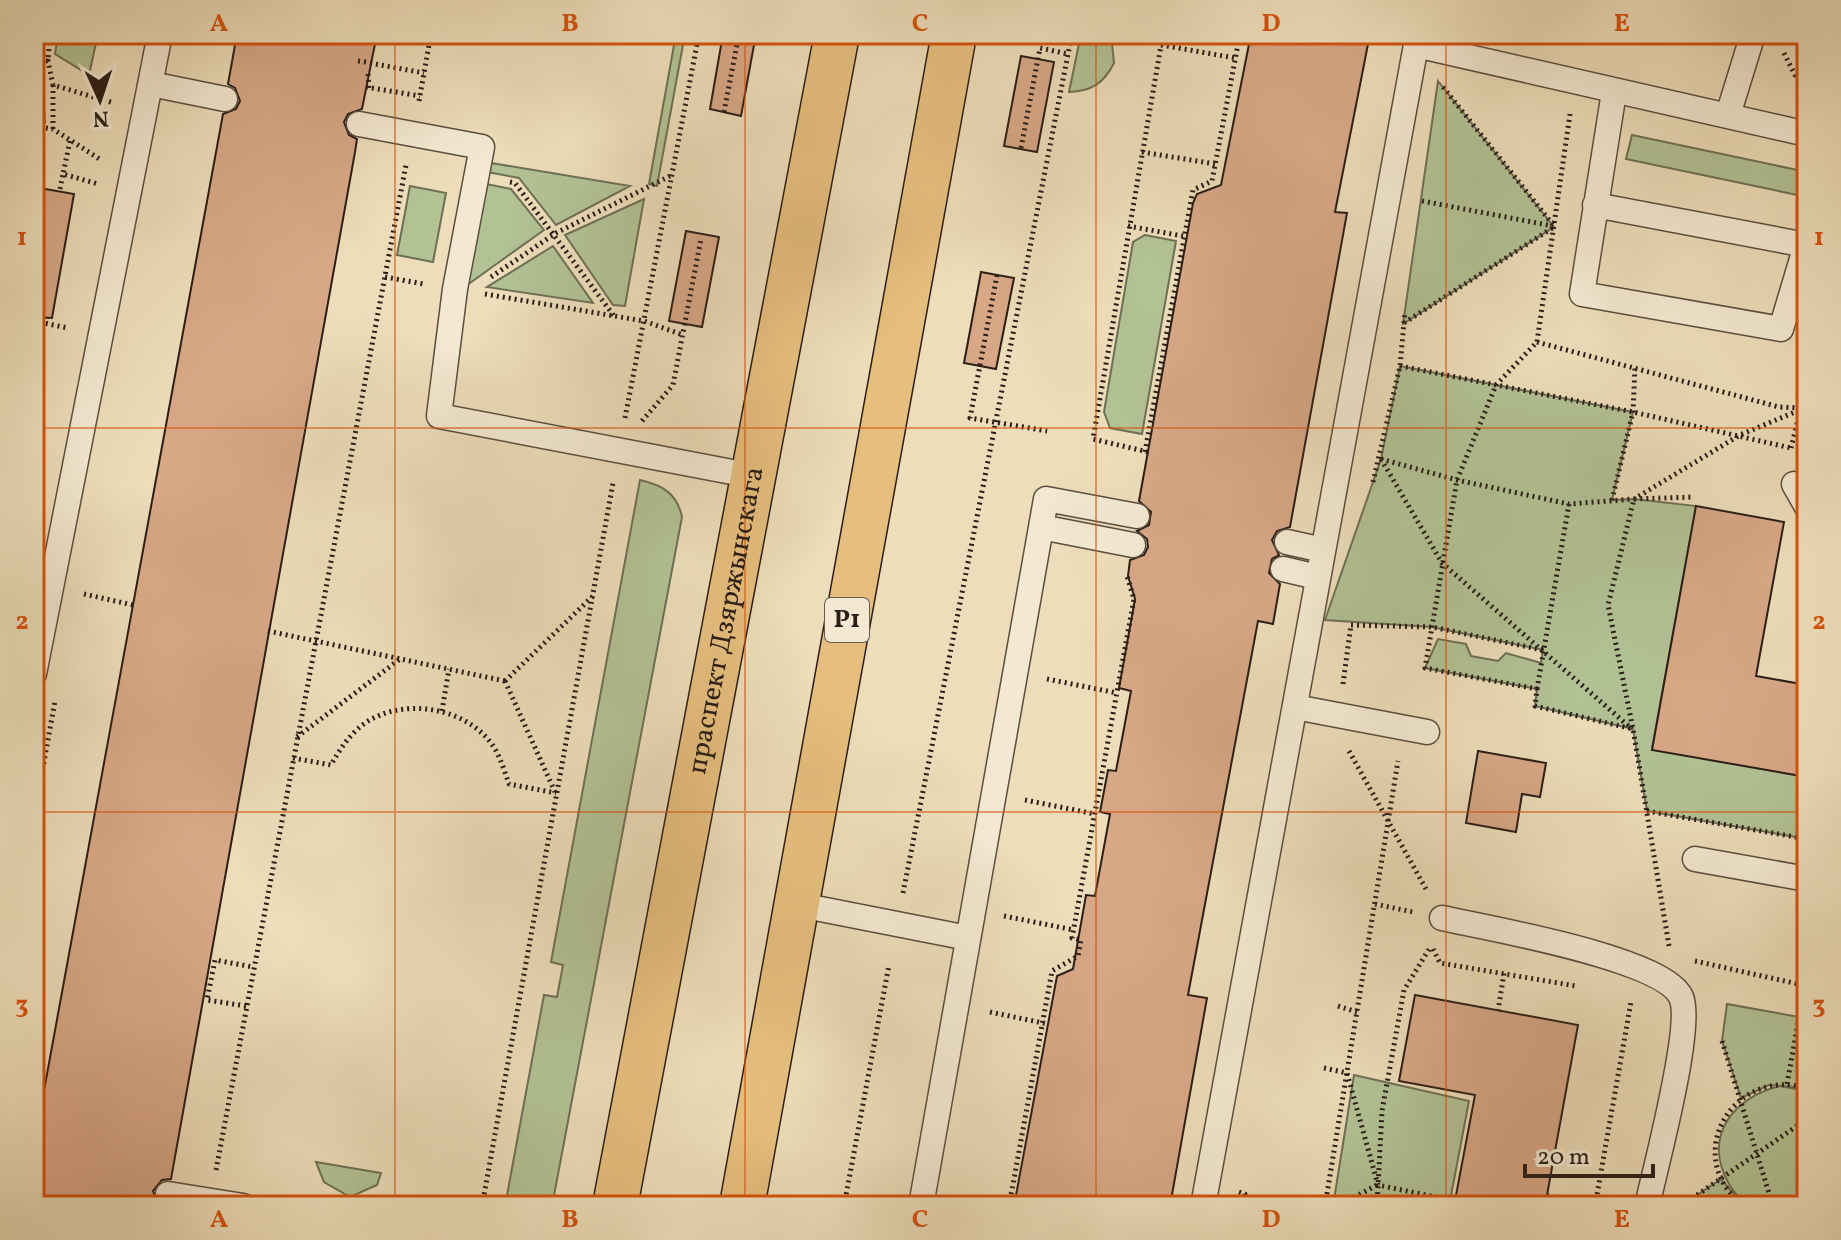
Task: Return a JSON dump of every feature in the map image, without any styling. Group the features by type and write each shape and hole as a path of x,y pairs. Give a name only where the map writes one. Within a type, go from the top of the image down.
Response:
{"main road":[{"name":"праспект Дзяржынскага","path":"615,1206 837,34"},
{"name":"Р1","path":"742,1206 954,34"}],"lane":[{"path":"34,674 160,34"},
{"path":"1728,115 1753,34"},
{"path":"1203,1206 1416,45 1807,134"},
{"path":"151,84 225,99"},
{"path":"1595,205 1807,243 1781,329 1582,294 1595,205 1614,92"},
{"path":"359,124 482,147 462,290 439,416 753,476"},
{"path":"1794,484 1807,507"},
{"path":"921,1206 1046,499 1137,516"},
{"path":"1041,527 1133,545"},
{"path":"1287,542 1323,550"},
{"path":"1283,569 1317,577"},
{"path":"1295,707 1415,730"},
{"path":"1695,859 1807,879"},
{"path":"795,904 968,938"},
{"path":"1442,918 1606,955 1666,979 1681,997 1683,1031 1647,1206"},
{"path":"168,1194 243,1206"}],"path":[{"path":"50,34 48,61 53,85 53,129"},
{"path":"211,1201 431,34"},
{"path":"482,1206 618,450 699,34"},
{"path":"724,112 739,34"},
{"path":"902,900 1072,34"},
{"path":"1163,34 1093,439 1147,452 1193,190 1212,181 1240,34"},
{"path":"1626,34 1666,41 1667,34"},
{"path":"1161,45 1235,58"},
{"path":"1784,45 1784,57 1795,75 1807,83"},
{"path":"34,48 48,61"},
{"path":"1021,148 1040,48 1068,54"},
{"path":"34,59 48,61"},
{"path":"358,61 424,73"},
{"path":"368,74 368,87 420,96"},
{"path":"1438,81 1554,227"},
{"path":"1537,689 1425,668 1457,480 1496,385 1537,342 1574,83"},
{"path":"53,85 145,113"},
{"path":"34,126 53,129 102,161 129,192"},
{"path":"60,189 70,141"},
{"path":"1142,152 1215,164"},
{"path":"63,174 129,192"},
{"path":"462,290 556,233 671,175"},
{"path":"515,183 556,233 614,316"},
{"path":"1421,201 1554,227"},
{"path":"1128,226 1183,236"},
{"path":"1403,324 1554,227"},
{"path":"618,450 673,385 701,239"},
{"path":"997,275 970,418 1047,431"},
{"path":"385,277 644,321 683,335"},
{"path":"1537,342 1779,407 1804,407"},
{"path":"1400,366 1633,412 1791,448"},
{"path":"1612,500 1633,412 1635,367"},
{"path":"1671,955 1633,729 1608,605 1634,499 1740,435 1804,407"},
{"path":"1794,484 1791,448 1804,407"},
{"path":"1633,729 1442,563 1381,459 1457,480 1569,504 1694,497"},
{"path":"1569,504 1535,706 1633,729"},
{"path":"75,592 133,605"},
{"path":"505,681 593,596"},
{"path":"1009,1206 1045,1024 1052,971 1078,956 1081,940 1072,938 1134,599"},
{"path":"1338,622 1432,627 1544,651"},
{"path":"268,631 505,681"},
{"path":"297,737 400,659"},
{"path":"442,711 449,669"},
{"path":"1045,678 1117,693"},
{"path":"505,681 556,793"},
{"path":"293,758 331,765 351,734 377,716 411,708 442,711 472,725 495,748 509,784 556,793"},
{"path":"1325,1206 1357,1012 1415,730"},
{"path":"1023,800 1095,814"},
{"path":"1647,811 1807,839"},
{"path":"1003,915 1074,930"},
{"path":"1377,1206 1382,1111 1404,990 1432,945"},
{"path":"1686,959 1806,985 1787,1084"},
{"path":"246,1006 207,1000 215,960 253,967"},
{"path":"844,1206 889,965"},
{"path":"1498,1011 1504,973"},
{"path":"1338,1006 1357,1012"},
{"path":"987,1011 1045,1024"},
{"path":"1798,1028 1807,1030"},
{"path":"1722,1041 1773,1206"},
{"path":"1324,1068 1347,1073"},
{"path":"1347,1073 1378,1185"},
{"path":"1744,1206 1721,1179 1716,1161 1720,1126 1741,1098 1769,1085 1787,1084 1807,1088"},
{"path":"1697,1195 1807,1119"},
{"path":"1338,1206 1378,1185 1455,1201"},
{"path":"1243,1206 1245,1194"},
{"path":"1547,1196 1595,1204"}],"green space":[{"path":"58,34 98,34 89,75 55,54"},
{"path":"676,34 685,34 657,186 649,184"},
{"path":"1081,34 1111,34 1114,63 1096,85 1069,92"},
{"path":"1438,81 1554,227 1403,324"},
{"path":"34,83 42,84 45,122 34,120"},
{"path":"1632,135 1807,172 1807,197 1626,159"},
{"path":"485,162 630,186 556,225 519,178 482,171"},
{"path":"481,183 511,189 544,230 470,283 463,282"},
{"path":"410,186 446,193 433,262 397,255"},
{"path":"644,199 625,306 613,305 565,235"},
{"path":"1145,235 1176,241 1142,434 1110,428 1104,412 1133,242"},
{"path":"553,246 593,303 487,287"},
{"path":"1400,366 1633,412 1612,500 1634,499 1696,506 1652,749 1807,777 1807,839 1647,811 1633,729 1535,706 1537,689 1425,668 1438,639 1466,644 1471,656 1498,661 1506,653 1541,663 1543,650 1432,627 1325,620 1381,459"},
{"path":"640,480 667,491 682,517 552,1206 505,1206 544,995 557,997 563,965 551,962"},
{"path":"1805,985 1807,1088 1769,1085 1741,1098 1722,1041 1727,1004 1799,1017"},
{"path":"1354,1075 1469,1101 1449,1206 1333,1206"},
{"path":"1780,1086 1807,1091 1807,1206 1751,1206 1729,1184 1719,1150 1721,1135 1736,1109 1748,1099"},
{"path":"316,1162 381,1173 377,1185 350,1197 324,1182"},
{"path":"1721,1179 1744,1206 1694,1206 1697,1195"}],"building":[{"path":"237,34 377,34 362,109 348,114 344,122 349,135 357,139 355,152 171,1179 162,1180 153,1191 159,1206 34,1206 34,1145 223,114 236,109 240,101 235,88 228,84"},
{"path":"723,34 756,34 741,116 710,109"},
{"path":"1251,34 1370,34 1335,212 1347,213 1290,527 1277,531 1272,540 1279,555 1272,559 1269,573 1280,584 1273,624 1258,621 1188,995 1207,998 1170,1206 1014,1206 1057,976 1073,969 1086,895 1095,896 1110,814 1100,812 1108,770 1116,771 1131,691 1119,688 1135,599 1128,576 1130,560 1144,555 1148,547 1147,539 1137,531 1149,525 1151,512 1139,501 1193,203 1197,194 1221,185"},
{"path":"1021,56 1054,62 1037,152 1004,146"},
{"path":"34,187 74,194 52,318 34,317"},
{"path":"686,231 719,237 702,327 669,321"},
{"path":"981,272 1014,278 996,369 964,363"},
{"path":"1696,506 1784,522 1756,676 1807,685 1807,777 1652,750"},
{"path":"1478,751 1546,763 1540,797 1522,794 1516,832 1466,823"},
{"path":"1415,995 1578,1025 1545,1206 1454,1206 1475,1095 1399,1081"}]}
